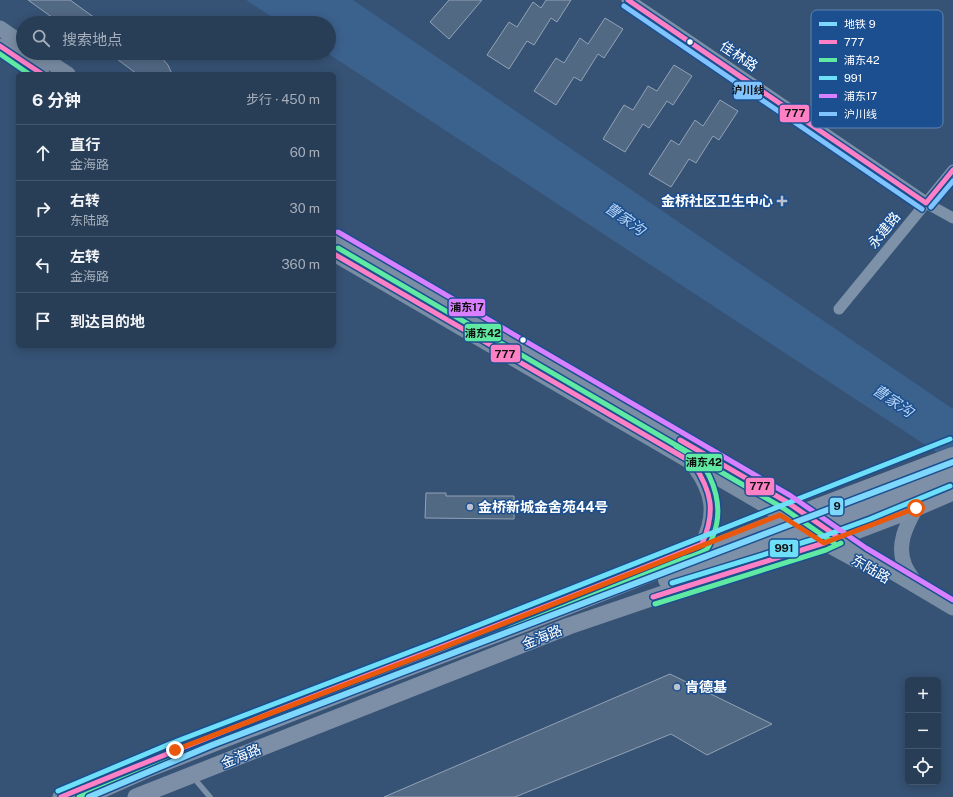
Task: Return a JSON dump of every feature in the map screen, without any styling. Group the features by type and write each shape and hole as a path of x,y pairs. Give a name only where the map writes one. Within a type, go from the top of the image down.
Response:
{"highway":[{"path":"84,797 149,768 532,620 761,529 953,456"},
{"path":"109,797 166,773 687,573 953,475"},
{"path":"687,573 950,490"}],"main road":[{"path":"0,28 16,39"},
{"path":"0,46 16,57"},
{"path":"21,60 39,72"},
{"path":"47,60 65,72"},
{"name":"东陆路","path":"336,239 797,508 831,540 840,551 953,618"},
{"name":"东陆路","path":"336,255 780,515 862,554 953,608"},
{"name":"金海路","path":"61,797 175,750 444,647 953,446"},
{"path":"680,553 702,544 709,527 711,516 708,488 693,463"},
{"name":"金海路","path":"136,797 569,626 707,579 831,540 916,508 950,490"},
{"path":"916,508 904,532 901,550 905,568 918,588"}],"street":[{"name":"佳林路","path":"628,0 811,125"},
{"name":"佳林路","path":"816,128 926,203 953,218"},
{"name":"永建路","path":"839,309 953,170"}],"lane":[{"path":"192,776 210,797"}],"water":[{"name":"曹家沟","path":"246,0 353,0 953,409 953,463 336,59 336,16 270,16"}],"building":[{"path":"28,0 70,0 92,16 50,16"},
{"path":"449,0 482,0 449,39 430,22"},
{"path":"546,0 571,0 557,22 551,18 534,45 527,41 509,69 487,55 509,22 517,27 533,2 541,8"},
{"path":"605,18 623,29 604,58 598,54 581,81 574,77 556,105 534,91 556,58 564,63 580,38 588,44"},
{"path":"118,60 164,60 171,72 134,72"},
{"path":"674,65 692,76 673,105 667,101 649,128 643,124 625,152 603,139 624,105 633,110 648,86 657,91"},
{"path":"720,100 738,111 719,140 713,136 696,163 689,159 671,187 649,174 671,140 679,145 695,120 703,126"},
{"name":"金桥新城金舍苑44号","path":"426,493 446,493 446,496 514,496 514,519 425,518"},
{"path":"670,674 772,724 707,755 671,734 515,797 384,797"}],"metro line":[{"name":"9","path":"89,797 212,745 953,462"}],"transit line":[{"name":"777","path":"628,0 811,125"},
{"name":"沪川线","path":"624,6 922,209"},
{"name":"777","path":"0,46 16,57"},
{"name":"浦东42","path":"0,54 26,72"},
{"name":"777","path":"21,60 39,72"},
{"name":"777","path":"816,128 926,203 953,170"},
{"name":"沪川线","path":"931,207 953,181"},
{"name":"浦东17","path":"338,232 791,496 866,548 953,600"},
{"name":"浦东42","path":"79,797 178,757 447,654 697,554 706,550 710,544 716,526 718,505 713,485 698,458 338,248"},
{"name":"777","path":"61,797 141,764 702,544 709,522 710,502 704,483 693,463 336,255"},
{"name":"991","path":"58,791 172,743 441,640 950,439"},
{"name":"777","path":"680,440 787,502 838,537"},
{"name":"浦东42","path":"676,446 783,508 834,543"},
{"name":"991","path":"672,583 821,537 870,519 950,486"},
{"name":"777","path":"653,597 824,543 838,537"},
{"name":"浦东42","path":"655,604 826,550 841,543"}],"place":[{"name":"金桥社区卫生中心","path":"782,201"},
{"name":"金桥新城金舍苑44号","path":"470,507"},
{"name":"肯德基","path":"677,687"}],"route":[{"path":"175,750 444,647 780,515 824,543 916,508"}]}
